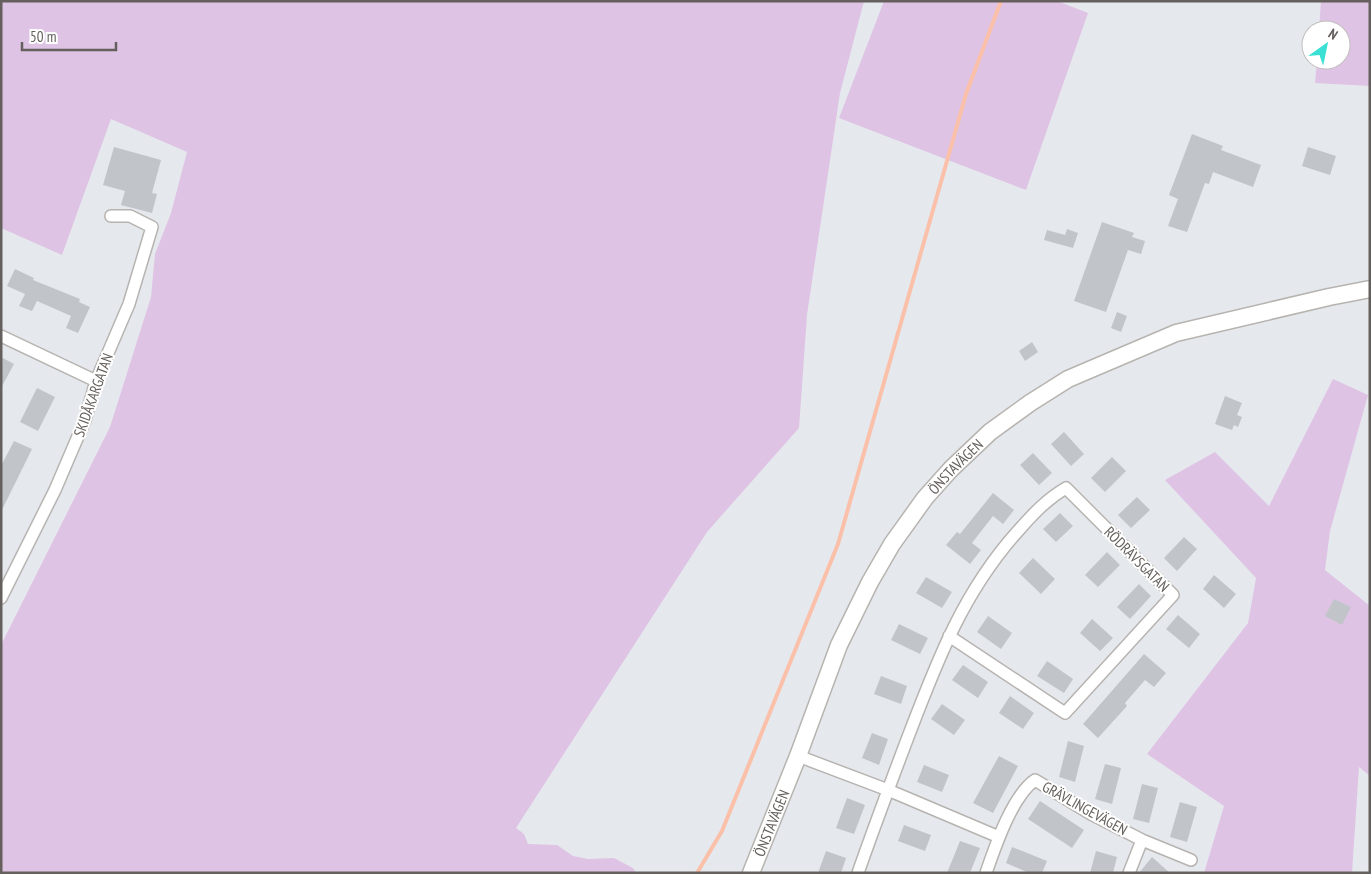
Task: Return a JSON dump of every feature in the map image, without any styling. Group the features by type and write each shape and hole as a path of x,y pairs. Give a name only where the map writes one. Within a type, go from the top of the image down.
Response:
{"street":[{"name":"SKIDÅKARGATAN","path":"1,598 55,490 85,420 96,381 129,304 152,228 130,216 111,216"},
{"name":"ÖNSTAVÄGEN","path":"751,873 798,756 839,645 870,582 892,544 925,498 990,432 1030,403 1068,380 1176,334 1329,296 1370,289"},
{"path":"1,336 96,381"},
{"name":"RÖDRÄVSGATAN","path":"858,873 928,684 949,636 959,614 1000,550 1051,497 1066,488 1173,595 1065,713 949,636"},
{"path":"798,756 888,790 999,837"},
{"name":"GRÄVLINGEVÄGEN","path":"986,873 999,837 1028,785 1035,780 1091,814 1142,840 1191,860"},
{"name":"GRÄVLINGEVÄGEN","path":"1129,873 1142,840"}],"shaded area":[{"path":"1,1 864,1 840,93 807,315 799,428 707,532 516,828 524,834 528,844 557,845 573,856 588,859 614,858 633,868 636,873 1,873 1,645 110,427 151,297 155,254 171,213 187,152 111,119 62,255 1,228"},
{"path":"884,1 1057,1 1088,13 1026,190 839,118"},
{"path":"1321,1 1370,1 1370,86 1315,83 1316,70 1351,70 1351,20 1320,20"},
{"path":"1333,379 1368,395 1330,531 1325,570 1370,606 1370,776 1359,767 1352,873 1204,873 1224,806 1147,754 1248,623 1256,578 1165,480 1215,452 1269,506"}],"building":[{"path":"1192,134 1223,146 1221,150 1261,165 1253,187 1213,172 1209,184 1205,183 1187,232 1168,226 1178,199 1169,195"},
{"path":"114,147 161,160 152,193 157,194 152,213 121,205 125,191 103,185"},
{"path":"1308,147 1336,156 1330,175 1302,166"},
{"path":"1102,222 1134,233 1132,237 1145,241 1141,254 1128,250 1106,312 1074,301"},
{"path":"1067,229 1078,233 1073,248 1044,240 1047,230 1065,235"},
{"path":"15,269 34,278 33,280 80,299 79,302 90,307 78,333 66,328 71,316 37,301 32,311 19,306 25,294 7,286"},
{"path":"1117,312 1127,316 1121,332 1111,328"},
{"path":"1032,342 1038,352 1025,361 1019,351"},
{"path":"1,357 14,364 1,388"},
{"path":"37,388 55,397 38,431 20,422"},
{"path":"1225,396 1242,403 1237,415 1242,417 1238,427 1234,425 1232,430 1215,424"},
{"path":"1064,432 1084,454 1071,466 1051,444"},
{"path":"14,441 32,449 1,512 1,466"},
{"path":"1033,453 1052,473 1039,485 1020,465"},
{"path":"1112,457 1126,471 1105,492 1091,478"},
{"path":"993,493 1014,510 1003,524 993,516 972,543 981,550 970,564 946,545 957,532 960,534"},
{"path":"1137,497 1150,510 1131,528 1118,515"},
{"path":"1060,513 1073,526 1056,542 1043,529"},
{"path":"1184,537 1197,549 1177,571 1164,558"},
{"path":"1107,552 1120,565 1098,587 1085,575"},
{"path":"1033,558 1055,579 1041,594 1019,573"},
{"path":"1214,575 1236,594 1224,608 1203,589"},
{"path":"926,577 952,592 942,608 916,593"},
{"path":"1139,584 1151,596 1130,619 1117,607"},
{"path":"1334,599 1351,607 1342,625 1325,616"},
{"path":"1178,615 1200,634 1189,648 1166,629"},
{"path":"988,616 1012,633 1001,649 977,632"},
{"path":"1092,619 1113,638 1100,651 1080,633"},
{"path":"899,624 928,638 920,654 891,640"},
{"path":"1144,654 1166,673 1154,687 1145,680 1125,703 1127,706 1098,738 1083,724"},
{"path":"1047,661 1073,679 1064,693 1037,676"},
{"path":"963,665 988,682 978,698 952,680"},
{"path":"881,676 907,686 901,704 874,694"},
{"path":"1010,696 1034,713 1023,729 999,713"},
{"path":"942,704 965,720 954,735 931,719"},
{"path":"872,733 888,739 879,765 862,758"},
{"path":"1068,741 1084,746 1075,782 1059,777"},
{"path":"999,756 1018,766 993,813 973,803"},
{"path":"1105,764 1121,768 1112,804 1095,799"},
{"path":"924,765 949,775 942,792 917,782"},
{"path":"1142,784 1158,788 1149,823 1133,819"},
{"path":"847,798 865,805 854,834 836,828"},
{"path":"1040,801 1084,830 1072,848 1028,819"},
{"path":"1180,802 1197,807 1187,842 1170,837"},
{"path":"904,825 931,835 925,851 898,841"},
{"path":"960,841 980,848 970,873 947,873"},
{"path":"1012,847 1047,861 1042,873 1029,873 1006,863"},
{"path":"826,851 846,858 841,873 818,873"},
{"path":"1096,851 1117,857 1113,873 1090,873"},
{"path":"1152,857 1170,873 1139,873"}],"waterway":[{"path":"697,873 722,831 838,544 966,94 1001,1"}]}
